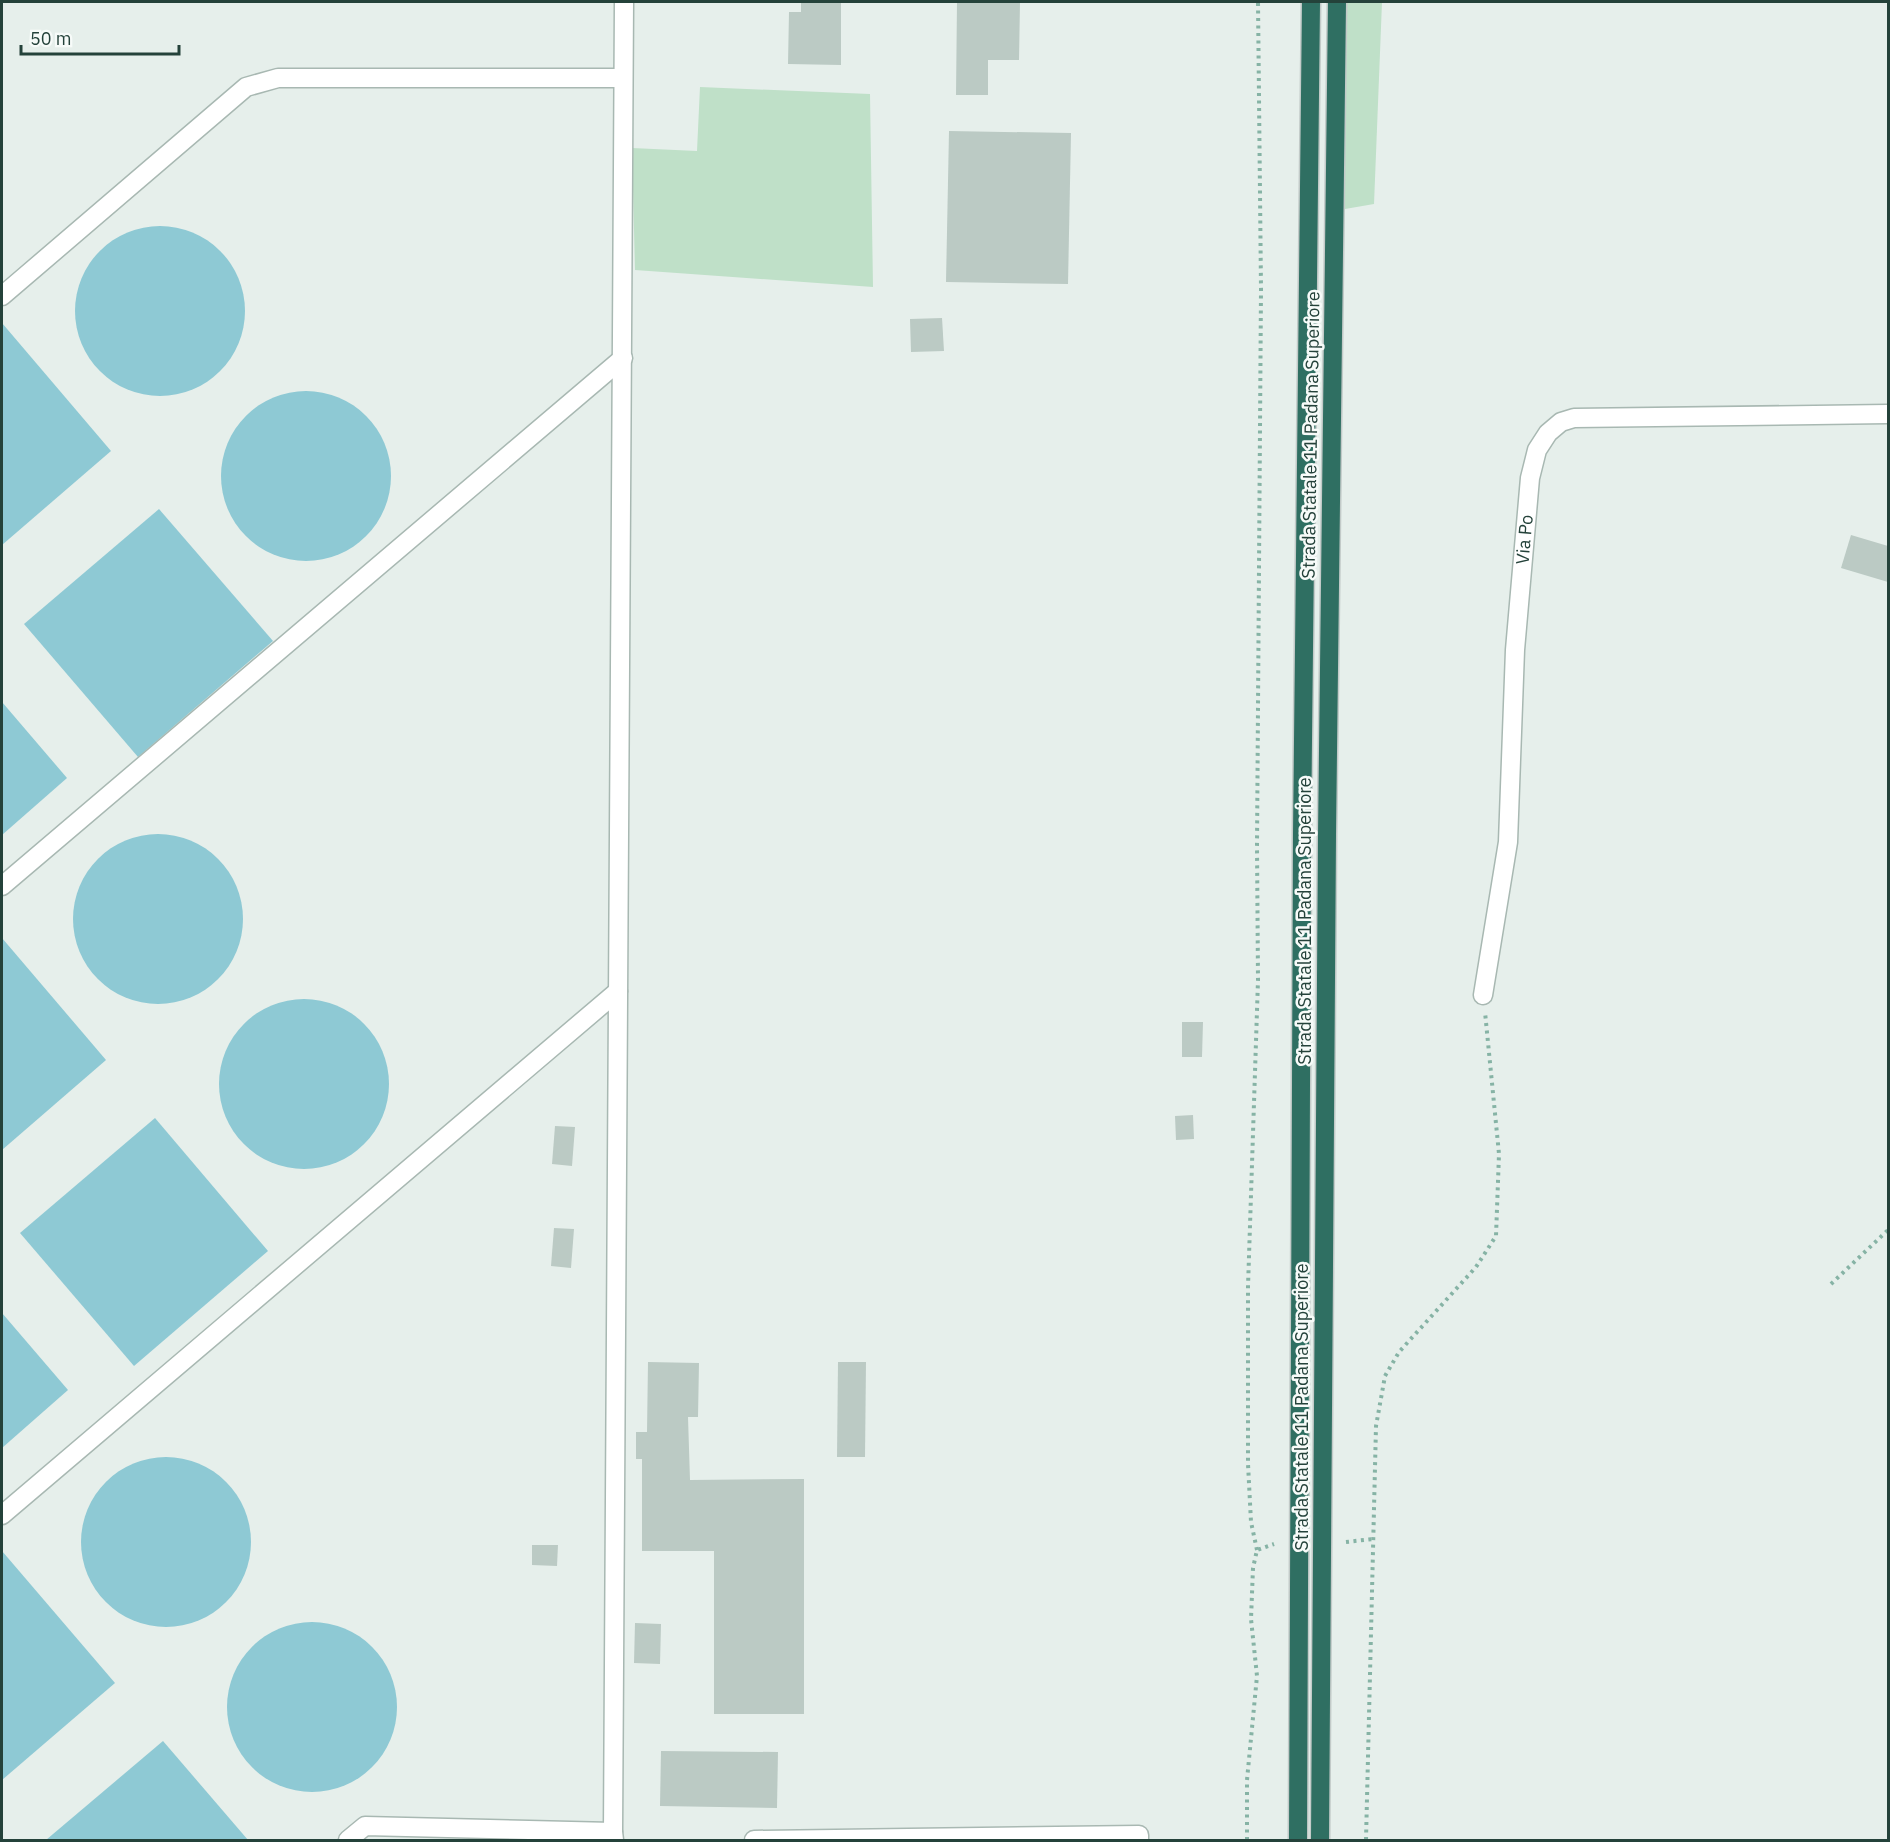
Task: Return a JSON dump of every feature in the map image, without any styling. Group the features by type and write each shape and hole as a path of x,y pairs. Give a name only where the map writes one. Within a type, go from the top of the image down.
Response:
{"highway":[{"name":"Strada Statale 11 Padana Superiore","path":"1298,1840 1302,834 1311,2"},
{"name":"Strada Statale 11 Padana Superiore","path":"1320,1840 1327,836 1337,2"}],"street":[{"path":"348,1840 365,1826 613,1836 624,2"},
{"path":"2,296 246,87 278,78 623,78"},
{"path":"2,886 623,358"},
{"name":"Via Po","path":"1483,995 1508,842 1515,650 1530,478 1537,450 1548,433 1561,422 1574,418 1888,414"},
{"path":"2,1515 618,991"},
{"path":"754,1840 1139,1835 1139,1840"}],"path":[{"path":"1247,1840 1247,1780 1257,1676 1251,1619 1253,1568 1257,1550 1251,1522 1248,1464 1248,1287 1258,980 1257,823 1262,290 1258,2"},
{"path":"1366,1840 1376,1426 1385,1376 1399,1352 1476,1267 1496,1236 1499,1154 1483,995"},
{"path":"1831,1284 1888,1230"},
{"path":"1346,1542 1373,1539"},
{"path":"1257,1550 1274,1544"}],"green space":[{"path":"1347,2 1382,2 1374,204 1345,209 1344,43"},
{"path":"700,87 870,94 873,287 635,270 632,148 697,151"}],"water":[{"path":"160,226 193,232 220,251 239,278 245,311 239,344 220,371 193,390 160,396 127,390 100,371 81,344 75,311 81,278 100,251 127,232"},
{"path":"2,323 111,451 2,545"},
{"path":"306,391 339,397 366,416 385,443 391,476 385,509 366,536 339,555 306,561 273,555 246,536 227,509 221,476 227,443 246,416 273,397"},
{"path":"159,509 273,641 138,757 24,624"},
{"path":"2,702 67,778 2,835"},
{"path":"158,834 191,840 218,859 237,886 243,919 237,952 218,979 191,998 158,1004 125,998 98,979 79,952 73,919 79,886 98,859 125,840"},
{"path":"2,938 106,1060 2,1150"},
{"path":"304,999 337,1006 351,1013 364,1024 375,1037 382,1051 389,1084 382,1117 375,1131 364,1144 351,1155 337,1162 304,1169 271,1162 257,1155 244,1144 233,1131 226,1117 219,1084 226,1051 233,1037 244,1024 257,1013 271,1006"},
{"path":"155,1118 268,1251 134,1366 20,1233"},
{"path":"2,1313 68,1390 2,1448"},
{"path":"166,1457 199,1463 226,1482 245,1509 251,1542 245,1575 226,1602 199,1621 166,1627 133,1621 106,1602 87,1575 81,1542 87,1509 106,1482 133,1463"},
{"path":"2,1551 115,1683 2,1780"},
{"path":"312,1622 345,1628 372,1647 391,1674 397,1707 391,1740 372,1767 345,1786 312,1792 279,1786 252,1767 233,1740 227,1707 233,1674 252,1647 279,1628"},
{"path":"163,1741 248,1840 46,1840"}],"building":[{"path":"801,2 841,2 841,65 788,64 789,12 801,12"},
{"path":"957,2 1020,2 1019,60 988,60 988,95 956,95"},
{"path":"949,131 1071,133 1068,284 946,282"},
{"path":"942,318 944,351 911,352 910,319"},
{"path":"1851,535 1888,546 1888,582 1841,568"},
{"path":"1182,1022 1203,1022 1202,1057 1182,1057"},
{"path":"1193,1115 1194,1139 1176,1140 1175,1116"},
{"path":"555,1126 575,1127 572,1166 552,1164"},
{"path":"554,1228 574,1229 571,1268 551,1266"},
{"path":"648,1362 699,1363 698,1417 688,1417 690,1480 804,1479 804,1714 714,1714 714,1551 642,1551 642,1459 636,1459 636,1432 647,1432"},
{"path":"838,1362 866,1362 865,1457 837,1457"},
{"path":"532,1545 558,1545 557,1566 532,1565"},
{"path":"635,1623 661,1624 660,1664 634,1663"},
{"path":"661,1751 778,1752 777,1808 660,1806"}]}
